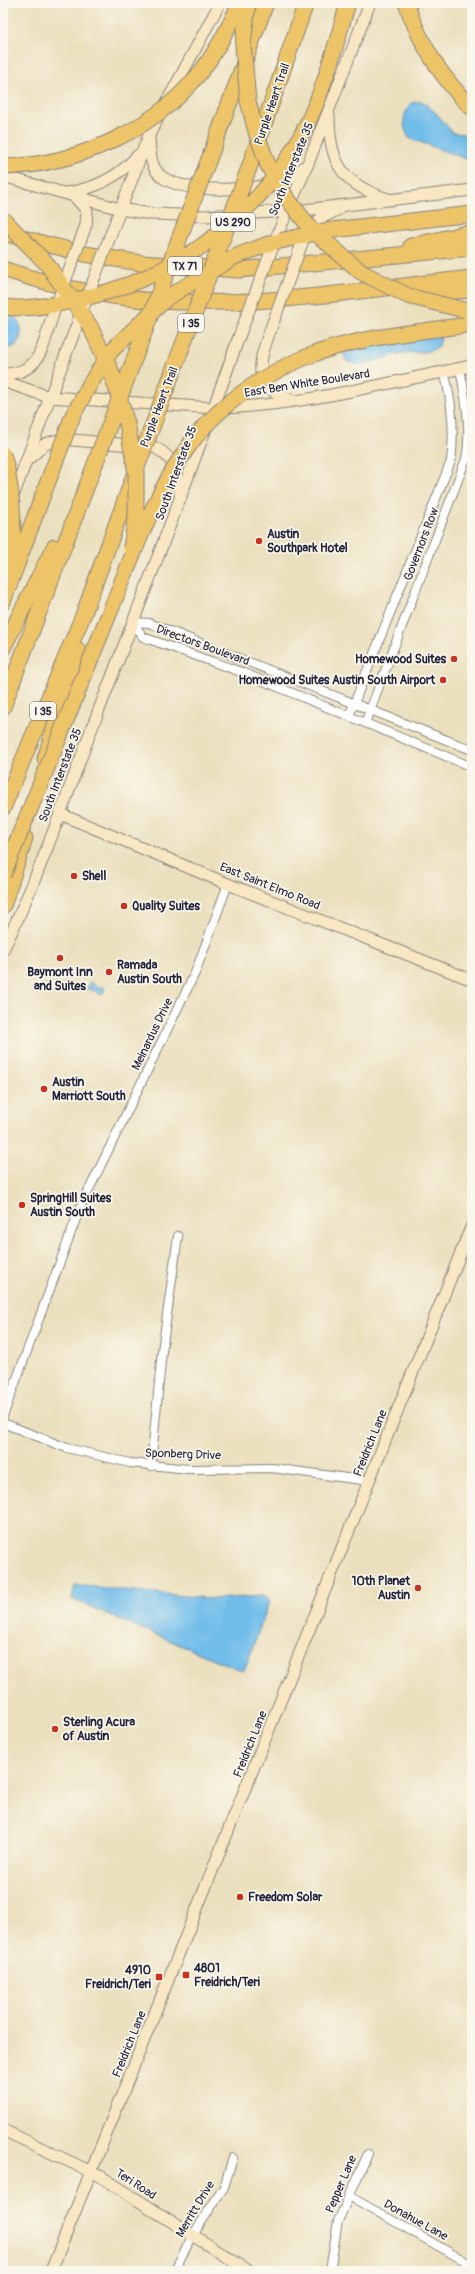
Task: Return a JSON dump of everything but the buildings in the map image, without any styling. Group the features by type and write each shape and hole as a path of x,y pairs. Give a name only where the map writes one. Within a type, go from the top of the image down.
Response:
{"highway":[{"path":"3,167 24,166 56,161 118,138 147,121 182,93 208,62 240,3"},
{"path":"248,3 243,45 248,101 256,132 268,165 286,197 311,229 361,272 408,296 472,312"},
{"path":"3,707 266,3"},
{"name":"Purple Heart Trail","path":"3,808 84,613 132,478 249,168 306,3"},
{"name":"US 290","path":"3,307 45,305 93,296 135,283 185,258 233,223 261,194 296,144 316,104 348,3"},
{"path":"406,3 415,28 431,58 456,92 472,108"},
{"path":"5,595 73,415 90,384 111,351 168,297 234,257 271,243 324,231 472,214"},
{"path":"3,220 47,264 90,326 111,371 127,423 136,474 136,516 128,567"},
{"path":"370,257 472,232"},
{"name":"TX 71","path":"3,233 85,254 141,263 238,270 472,248"},
{"path":"3,269 73,288 133,299 181,302 239,302 342,294 472,278"},
{"path":"342,294 472,290"},
{"path":"3,875 128,567 162,490 188,447 208,422 240,396 270,375 305,357 347,343 472,324"},
{"path":"3,454 8,471 14,522 5,595"},
{"path":"3,648 50,554 75,512"},
{"path":"3,906 24,841 51,738 77,651 84,613"}],"main road":[{"path":"3,523 143,149 149,135 220,3"},
{"name":"South Interstate 35","path":"3,950 14,927 60,814 181,499 276,238 309,161 370,3"},
{"path":"329,110 331,148 337,164 354,184 370,193 393,200"},
{"path":"149,135 151,160 154,169 162,177 179,184 220,190 281,182 299,172 309,161"},
{"path":"61,194 80,191 111,177 129,165 143,149"},
{"path":"3,176 61,194 120,209 151,214 206,216 345,206 472,190"},
{"path":"3,374 25,371 34,364 39,355 86,225 87,211 75,197"},
{"path":"294,401 279,396 267,388 262,377 262,354 305,235 321,218 345,206"},
{"name":"East Ben White Boulevard","path":"3,381 49,397 214,408 241,407 294,401 472,366"},
{"path":"26,464 36,451 45,444 61,439 154,447 164,452 170,458 177,470 181,499"},
{"name":"East Saint Elmo Road","path":"60,814 228,884 472,980"},
{"name":"Freidrich Lane","path":"51,2271 472,1226"},
{"name":"Teri Road","path":"3,2130 91,2171 249,2271"}],"street":[{"name":"Governors Row","path":"365,723 466,459 469,444 468,423 460,368"},
{"name":"Governors Row","path":"349,716 451,461 454,442 453,423 450,394 444,371"},
{"name":"Directors Boulevard","path":"134,622 149,623 249,661 472,750"},
{"name":"Directors Boulevard","path":"134,622 143,636 244,673 472,767"},
{"path":"244,673 249,661"},
{"name":"Meinardus Drive","path":"3,1416 80,1208 196,972 228,884"},
{"path":"151,1466 162,1351 178,1236"},
{"name":"Sponberg Drive","path":"3,1423 81,1452 151,1466 189,1469 272,1468 368,1481"},
{"name":"Pepper Lane","path":"330,2271 338,2221 368,2154"},
{"name":"Merritt Drive","path":"174,2271 193,2235 224,2188 233,2158"},
{"name":"Donahue Lane","path":"349,2196 472,2265"}],"water":[{"path":"422,101 437,114 453,133 472,135 472,161 409,138 404,125 406,112 411,103"},
{"path":"3,307 17,319 20,324 21,334 15,346 3,350"},
{"path":"438,328 441,337 439,346 429,351 402,353 372,362 359,364 346,361 342,348"},
{"path":"90,982 98,987 104,987 104,992 101,995 96,991 87,989"},
{"path":"75,1585 216,1599 262,1596 270,1600 244,1671 72,1599"}],"place":[{"name":"Austin Southpark Hotel","path":"259,541"},
{"name":"Homewood Suites","path":"454,659"},
{"name":"Homewood Suites Austin South Airport","path":"443,680"},
{"name":"Shell","path":"74,876"},
{"name":"Quality Suites","path":"124,906"},
{"name":"Baymont Inn and Suites","path":"60,958"},
{"name":"Ramada Austin South","path":"109,972"},
{"name":"Austin Marriott South","path":"44,1089"},
{"name":"SpringHill Suites Austin South","path":"22,1205"},
{"name":"10th Planet Austin","path":"418,1588"},
{"name":"Sterling Acura of Austin","path":"55,1729"},
{"name":"Freedom Solar","path":"240,1897"},
{"name":"4801 Freidrich/Teri","path":"186,1975"},
{"name":"4910 Freidrich/Teri","path":"159,1977"}]}
